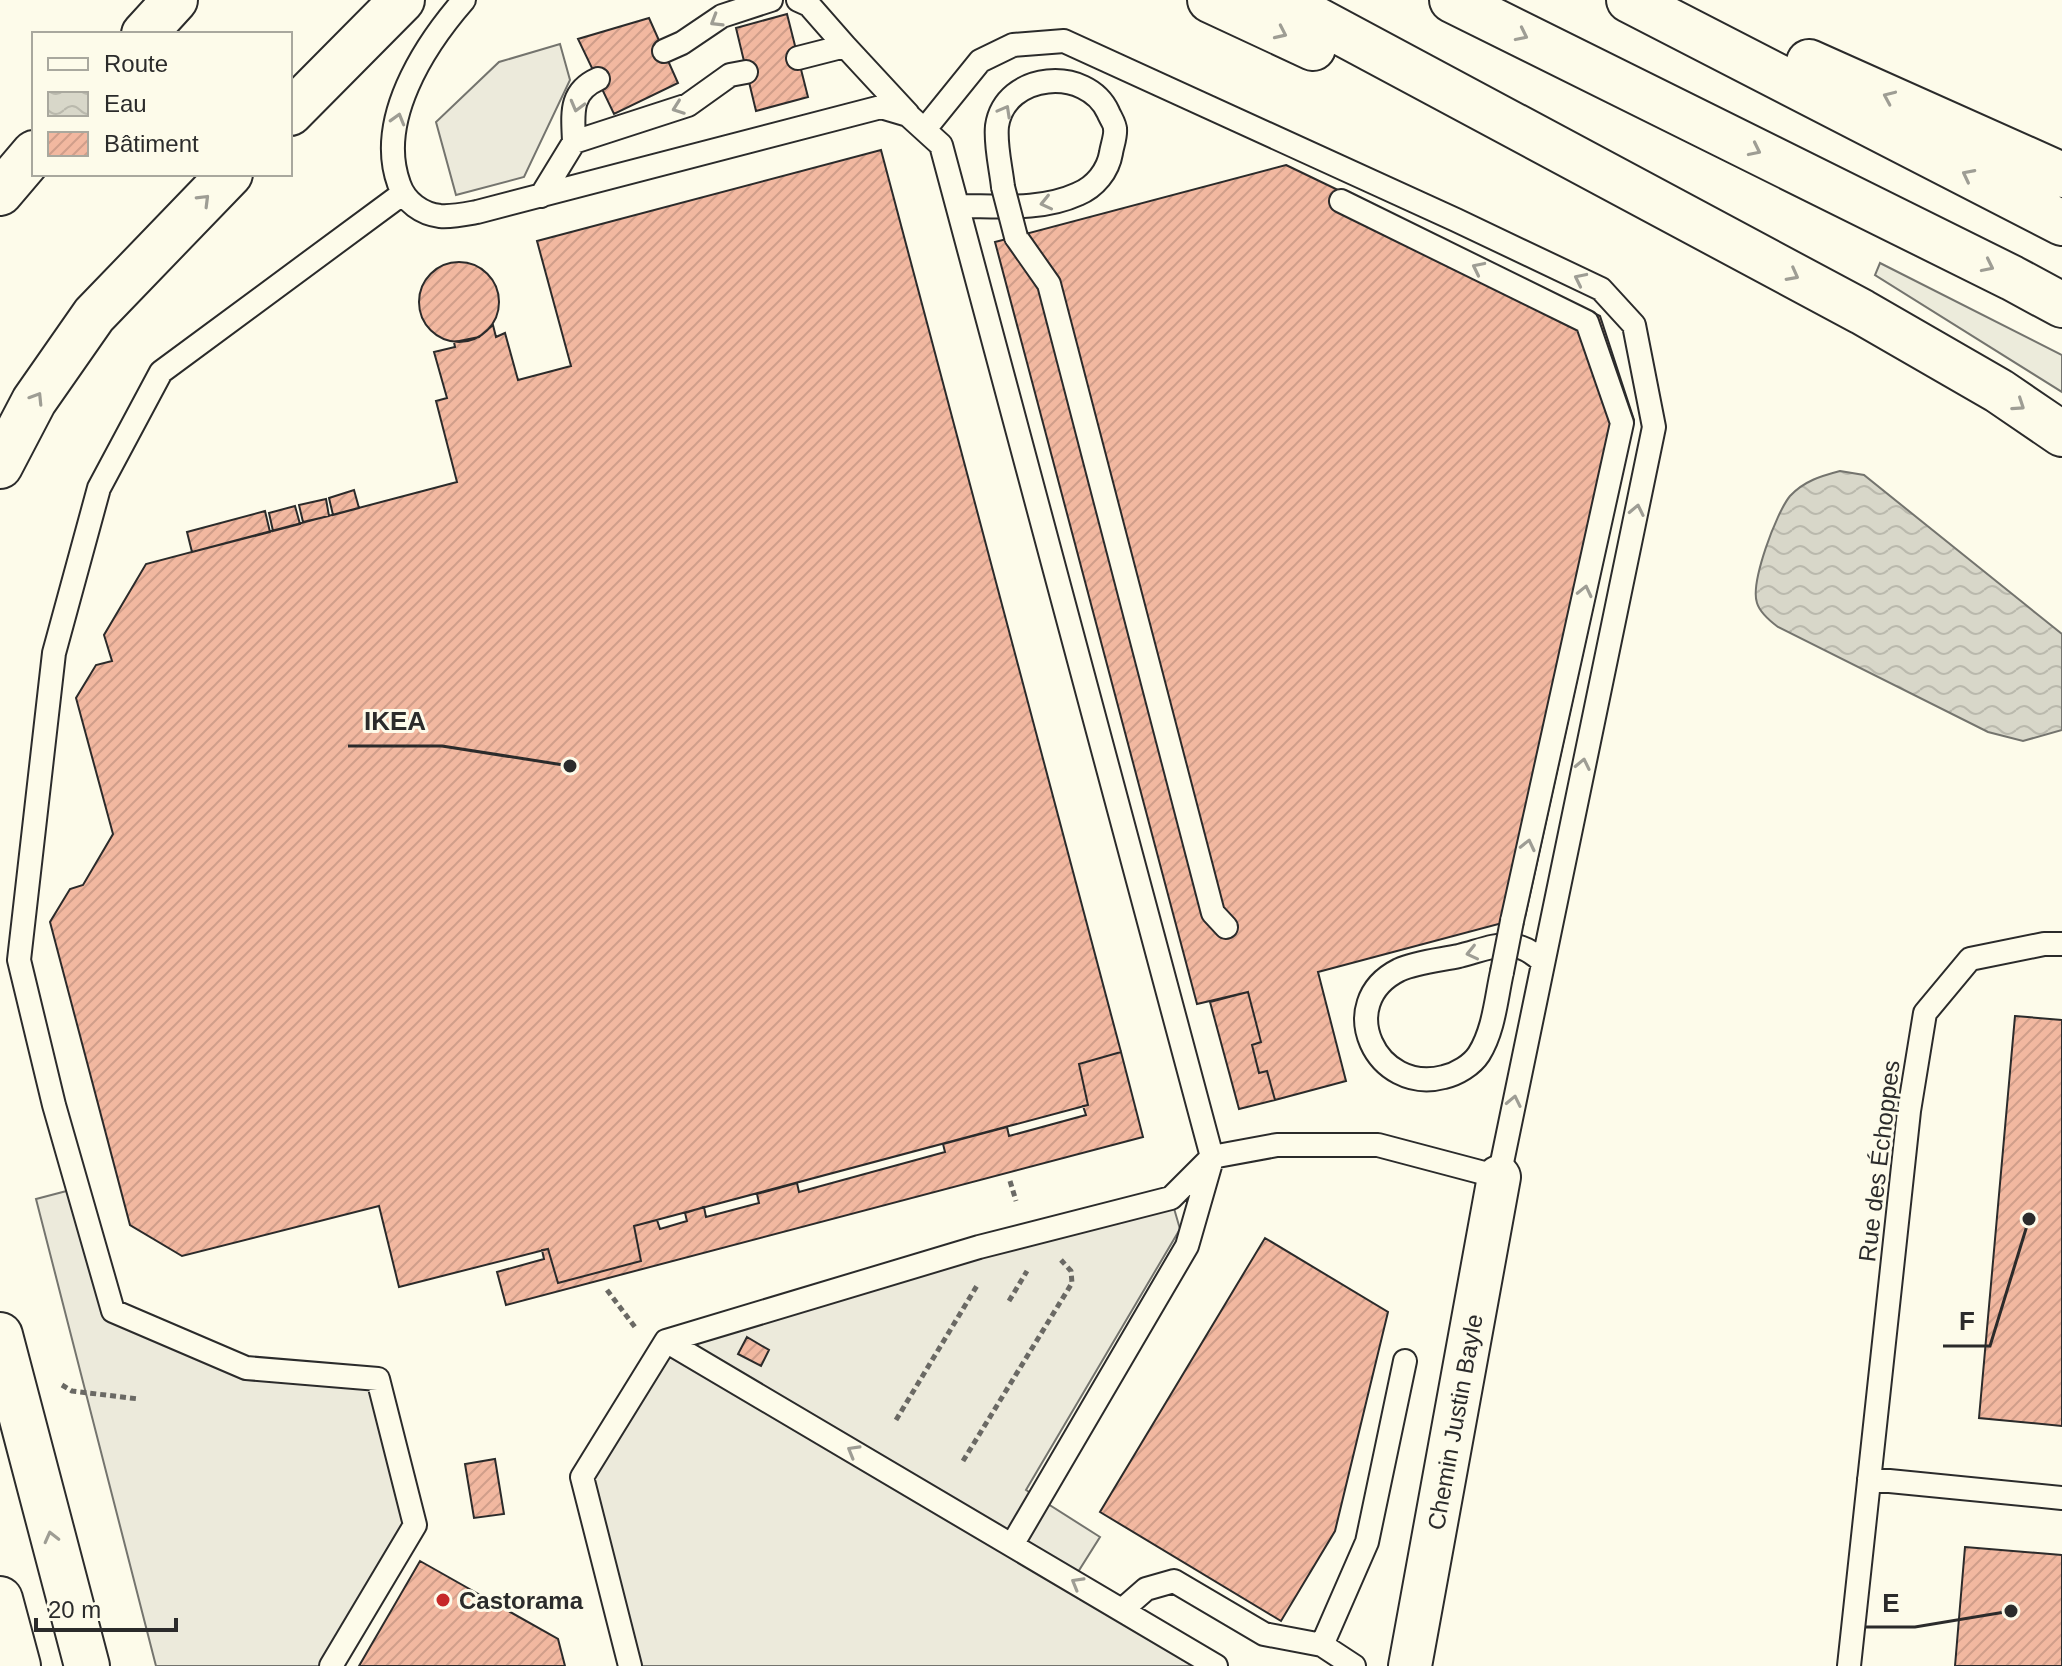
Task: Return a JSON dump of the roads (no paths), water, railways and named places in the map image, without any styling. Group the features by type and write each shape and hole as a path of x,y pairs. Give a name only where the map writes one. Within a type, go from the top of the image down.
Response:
{"main road":[{"path":"146,32 175,0"},
{"path":"292,111 402,0"},
{"path":"1210,0 1732,243"},
{"path":"1280,0 1876,319 1999,391 2062,434"},
{"path":"1452,0 2062,305"},
{"path":"1629,0 2062,223"},
{"path":"1671,0 2062,175"},
{"path":"0,150 32,128"},
{"path":"0,193 32,155"},
{"path":"0,466 34,401 94,315 228,176"},
{"path":"0,1335 84,1666"},
{"path":"1,1604 20,1666"}],"street":[{"name":"Chemin Justin Bayle","path":"1410,1666 1499,1177"}],"lane":[{"path":"464,0 424,55 404,97 391,141 393,170 402,194 421,211 442,216 477,212 881,107 916,122"},
{"path":"664,51 682,43 722,16 771,0"},
{"path":"798,0 809,5 916,122 941,145 1212,1157 1187,1246 1012,1545"},
{"path":"630,1666 582,1477 666,1341 979,1247 1171,1198 1212,1157 1277,1145 1378,1145 1499,1177 1654,427 1634,325 1601,289 1064,41 1013,45 980,61 916,122"},
{"path":"798,58 845,46"},
{"path":"574,142 688,105 730,75 746,72"},
{"path":"541,196 574,142 573,105 585,85 598,79"},
{"path":"958,206 1037,206 1079,194 1096,183 1109,161 1116,128 1104,103 1085,87 1062,80 1031,83 1009,102 997,125 1003,187 1016,237 1049,284 1213,913 1226,927"},
{"path":"331,1666 415,1525 378,1379 246,1368 113,1311 54,1105 19,960 54,653 99,488 161,372 402,194"},
{"path":"1402,221 1411,199"},
{"path":"1341,201 1587,322 1622,423 1512,921 1502,972 1490,1028 1478,1056 1456,1074 1430,1081 1403,1076 1380,1060 1368,1035 1366,1006 1378,986 1400,970 1510,943 1530,949 1543,962"},
{"path":"1554,785 1566,802 1570,825"},
{"name":"Rue des Échoppes","path":"1849,1666 1909,1111 1925,1013 1970,959 2044,944 2062,944"},
{"path":"666,1341 1216,1666"},
{"path":"1322,1645 1367,1542 1405,1361"},
{"path":"1869,1479 2062,1498"},
{"path":"1122,1610 1146,1589 1174,1581 1264,1634 1322,1645 1354,1666"}],"water":[{"path":"1840,471 1864,475 2062,634 2062,730 2023,741 1988,732 1778,627 1763,613 1757,603 1757,580 1784,505 1795,491 1807,483"}],"place":[{"name":"IKEA","path":"570,766"},
{"name":"F","path":"2029,1219"},
{"name":"Castorama","path":"443,1600"},
{"name":"E","path":"2011,1611"}]}
